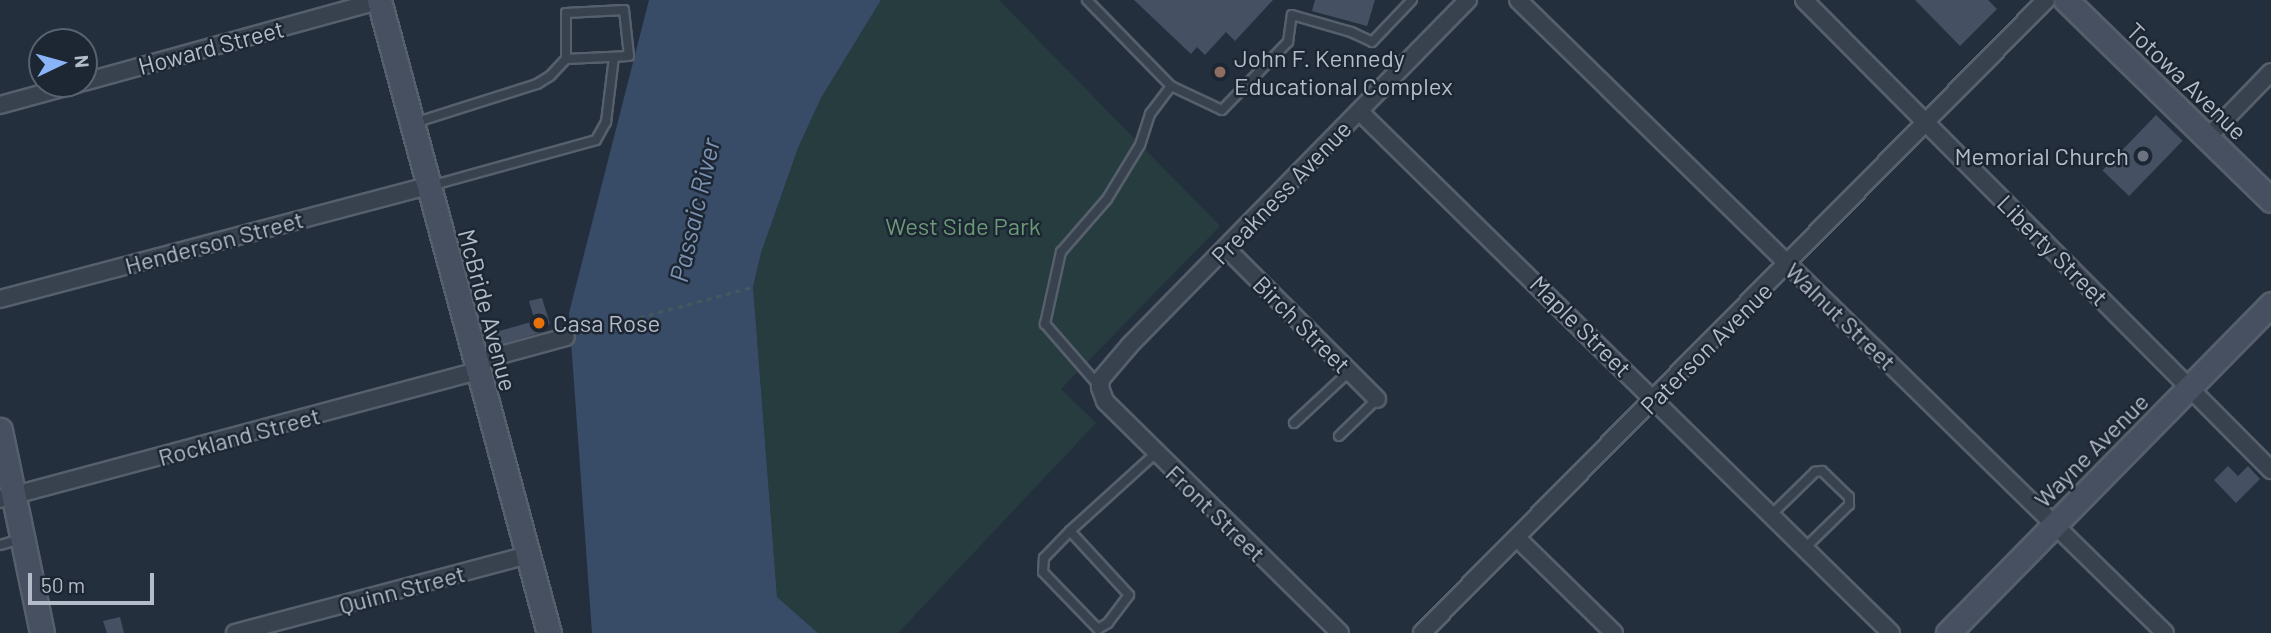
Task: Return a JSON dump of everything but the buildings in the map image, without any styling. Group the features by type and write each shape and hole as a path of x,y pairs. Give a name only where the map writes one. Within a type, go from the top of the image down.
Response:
{"main road":[{"name":"Totowa Avenue","path":"2066,0 2271,200"},
{"name":"McBride Avenue","path":"379,1 549,633"},
{"name":"Wayne Avenue","path":"1948,633 2271,304"},
{"path":"0,430 11,542 42,633"}],"street":[{"name":"Preakness Avenue","path":"1100,387 1105,372 1467,0"},
{"name":"Walnut Street","path":"1518,0 2165,633"},
{"name":"Liberty Street","path":"1804,0 2271,470"},
{"name":"Paterson Avenue","path":"1422,633 1655,400 2046,0"},
{"name":"Howard Street","path":"98,78 379,1"},
{"path":"2207,138 2271,72"},
{"path":"0,105 28,97"},
{"name":"Maple Street","path":"1359,111 1891,633"},
{"name":"Henderson Street","path":"0,299 428,186"},
{"name":"Birch Street","path":"1227,249 1377,399"},
{"name":"Rockland Street","path":"7,497 476,366 566,337"},
{"name":"Front Street","path":"1100,387 1105,401 1340,633"},
{"path":"1517,538 1614,633"},
{"name":"Quinn Street","path":"235,633 528,555"}],"lane":[{"path":"1087,0 1171,86 1222,110 1288,42 1292,15 1351,32 1372,42 1412,0"},
{"path":"412,124 537,84 550,76 566,59 566,13 624,9 629,56 566,59"},
{"path":"428,186 601,137 606,122 614,57"},
{"path":"1100,387 1045,324 1061,252 1107,199 1140,145 1150,114 1171,86"},
{"path":"1294,423 1350,372"},
{"path":"1339,436 1377,399"},
{"path":"1070,531 1129,595 1108,623 1098,629 1043,572 1044,558 1070,531 1156,453"},
{"path":"1771,514 1815,472 1822,471 1849,497 1849,505 1805,548"}],"path":[{"path":"566,337 753,287"}],"green space":[{"name":"West Side Park","path":"881,0 999,0 1220,226 1061,389 1096,423 898,633 818,633 777,597 753,287 761,253 798,148 821,98"}],"water":[{"name":"Passaic River","path":"649,0 881,0 821,98 798,148 761,253 753,287 777,597 818,633 592,633 569,313"}],"place":[{"name":"John F. Kennedy Educational Complex","path":"1220,72"},
{"name":"Memorial Church","path":"2143,156"},
{"name":"Casa Rose","path":"539,323"}]}
